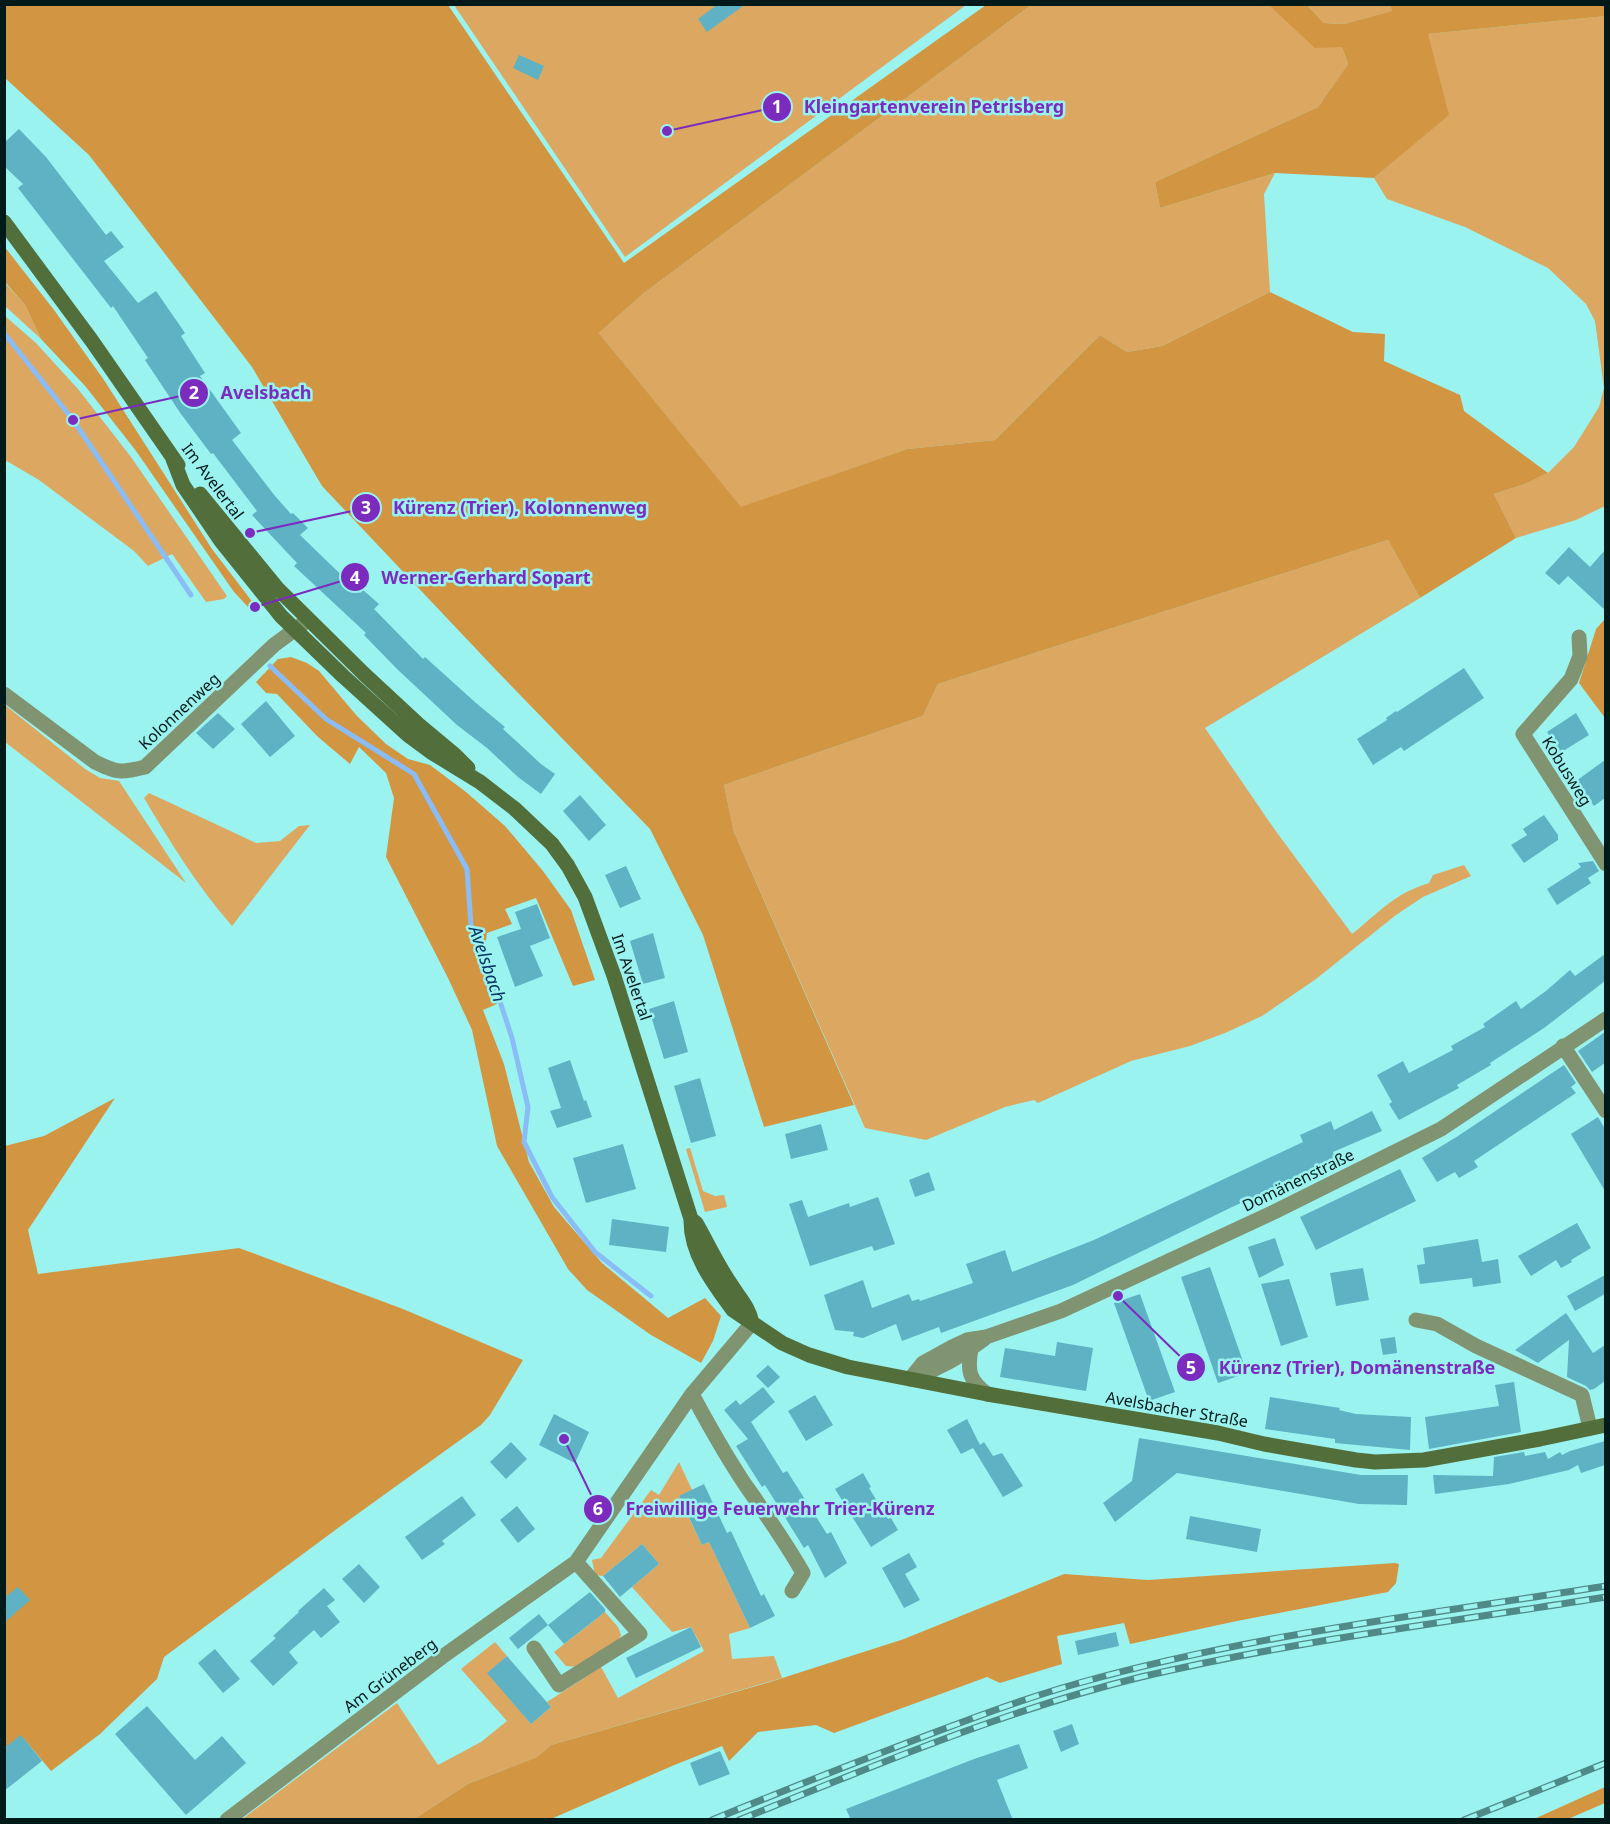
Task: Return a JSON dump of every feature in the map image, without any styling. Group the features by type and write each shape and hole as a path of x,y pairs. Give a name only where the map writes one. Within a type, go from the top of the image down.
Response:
{"main road":[{"name":"Im Avelertal","path":"4,222 92,340 173,459 239,544 308,620 401,709 455,755 480,782"},
{"name":"Im Avelertal","path":"173,459 183,485 221,541 281,616 408,735 430,752 480,782 515,809 552,844 568,866 585,897 614,976 691,1219 696,1223 731,1285 750,1311 752,1323"},
{"name":"Avelsbacher Straße","path":"752,1323 772,1338 809,1355 868,1372 1218,1432 1318,1454 1375,1462 1424,1460 1598,1427"}],"street":[{"name":"Kolonnenweg","path":"4,694 94,762 123,772 145,767 274,645 308,620"},
{"name":"Kobusweg","path":"1579,637 1580,656 1571,679 1523,734 1605,864"},
{"name":"Domänenstraße","path":"910,1379 923,1363 967,1340 986,1337 1061,1311 1253,1222 1441,1130 1605,1019"},
{"path":"1563,1046 1605,1111"},
{"path":"1416,1320 1437,1323 1476,1346 1582,1395 1598,1427"},
{"name":"Am Grüneberg","path":"228,1820 442,1657 576,1562 692,1394 752,1323"},
{"name":"Domänenstraße","path":"910,1379 935,1370 971,1349 986,1337"},
{"path":"971,1349 969,1368 971,1376 975,1384 987,1394"},
{"path":"692,1394 744,1483 785,1541 803,1573 792,1591"},
{"path":"534,1648 559,1685 640,1634 576,1562"}],"shaded area":[{"path":"1390,4 1605,5 1606,16 1428,34 1449,115 1374,178 1275,173 1160,208 1155,182 1318,107 1348,64 1342,47 1315,48 1269,5 1307,5 1324,23 1344,24 1392,11"},
{"path":"4,5 448,5 624,263 986,5 1031,5 644,293 599,333 741,507 907,449 995,440 1100,335 1127,352 1162,346 1270,292 1353,332 1385,334 1384,361 1460,395 1464,411 1548,473 1525,484 1494,494 1516,538 1420,598 1388,540 938,684 923,716 724,785 734,832 854,1105 764,1127 703,935 650,829 322,486 252,367 89,155 5,78"},
{"path":"454,5 966,5 625,257"},
{"path":"1031,5 1269,5 1342,47 1348,64 1318,107 1155,182 1160,208 1275,173 1264,194 1270,292 1162,346 1127,352 1100,335 995,440 907,449 741,508 599,333 644,293"},
{"path":"1307,5 1390,5 1393,11 1344,24 1324,23"},
{"path":"1605,16 1605,506 1576,520 1516,538 1494,494 1525,484 1548,473 1574,447 1599,407 1604,388 1595,321 1586,304 1548,268 1465,227 1387,199 1374,178 1448,115 1427,34"},
{"path":"4,246 104,380 212,549 254,604 249,608 234,592 136,451 86,387 41,339 25,305 5,282"},
{"path":"4,282 25,305 41,339 5,306"},
{"path":"5,316 36,343 78,389 131,457 227,596 224,599 206,602 172,554 148,566 134,551 39,480 5,460"},
{"path":"1388,540 1420,598 1205,728 1275,830 1352,934 1396,898 1429,883 1433,875 1464,865 1471,876 1423,897 1396,915 1316,979 1262,1016 1225,1033 1190,1046 1131,1061 1038,1103 1034,1100 1005,1107 926,1140 865,1128 734,832 724,785 923,716 938,684"},
{"path":"1605,619 1605,718 1579,683 1596,629"},
{"path":"291,657 319,671 357,716 386,744 408,759 430,765 505,826 543,871 571,910 595,980 573,986 536,898 505,909 512,924 487,933 483,965 497,1004 483,1010 504,1064 529,1162 554,1207 602,1263 668,1318 705,1298 721,1316 713,1341 701,1363 651,1335 587,1290 568,1269 497,1146 472,1030 386,857 394,798 386,773 359,747 350,764 317,736 277,694 266,693 256,682 278,659"},
{"path":"5,705 85,769 100,778 119,781 186,883 5,742"},
{"path":"149,793 256,843 280,841 299,826 310,825 232,926 196,880 164,831 144,798"},
{"path":"115,1098 28,1230 38,1274 239,1248 403,1309 523,1360 490,1415 481,1425 164,1657 157,1679 100,1734 51,1771 24,1739 5,1753 5,1146 44,1136"},
{"path":"690,1148 703,1191 715,1196 724,1195 727,1207 705,1212 686,1149"},
{"path":"679,1462 692,1490 679,1497 702,1545 709,1542 750,1628 729,1634 732,1659 774,1656 782,1678 551,1745 537,1757 468,1784 414,1819 241,1820 397,1703 438,1765 481,1742 507,1721 461,1669 495,1642 507,1656 488,1673 531,1724 551,1707 547,1702 601,1667 618,1698 704,1651 691,1627 672,1632 632,1587 659,1564 642,1544 603,1576 595,1575 592,1560 601,1558 651,1490 659,1495"},
{"path":"1399,1564 1396,1583 1388,1592 1130,1644 1124,1623 1057,1636 1062,1664 1000,1683 987,1677 834,1733 816,1725 758,1732 729,1761 722,1746 551,1819 414,1819 468,1784 537,1757 551,1745 770,1682 904,1639 1064,1574 1148,1580"},
{"path":"605,1612 618,1627 621,1635 616,1645 580,1667 566,1666 554,1652"},
{"path":"1605,1787 1605,1803 1568,1819 1534,1819"}],"building":[{"path":"718,4 746,4 707,32 698,19"},
{"path":"519,55 544,66 538,80 513,68"},
{"path":"19,129 46,157 106,235 111,231 124,247 104,261 138,303 156,291 185,333 181,336 205,373 200,376 241,433 232,440 275,496 308,528 300,535 360,593 363,590 379,604 374,609 423,659 425,657 505,727 503,729 541,764 555,774 541,794 457,725 397,669 364,635 366,633 294,566 297,563 252,515 257,511 181,414 145,360 148,358 113,306 111,308 18,188 23,184 4,166 4,143"},
{"path":"1569,547 1590,567 1605,550 1605,610 1568,576 1559,585 1545,573"},
{"path":"1464,668 1484,698 1404,751 1401,747 1373,765 1357,739"},
{"path":"266,701 295,736 270,757 241,724"},
{"path":"218,713 235,729 213,749 196,733"},
{"path":"1576,713 1589,735 1560,753 1547,732"},
{"path":"1605,760 1605,798 1594,806 1576,781"},
{"path":"580,795 606,825 589,841 563,811"},
{"path":"1544,815 1558,835 1558,840 1524,863 1511,845 1527,835 1523,829"},
{"path":"1593,861 1599,871 1588,878 1591,883 1557,905 1547,889 1581,867 1578,863"},
{"path":"626,866 641,899 620,908 605,875"},
{"path":"537,904 550,938 530,946 543,976 515,987 497,937 521,929 515,912"},
{"path":"653,933 665,978 643,984 630,941"},
{"path":"1605,954 1605,981 1544,1028 1490,1063 1491,1065 1457,1085 1459,1088 1399,1120 1389,1104 1392,1102 1377,1075 1403,1061 1409,1073 1453,1050 1451,1046 1485,1027 1483,1024 1516,1001 1521,1009 1570,970 1575,976"},
{"path":"674,1001 688,1052 664,1059 649,1009"},
{"path":"1605,1032 1605,1063 1592,1072 1578,1051"},
{"path":"570,1060 592,1117 557,1128 550,1111 561,1108 548,1068"},
{"path":"1564,1065 1576,1083 1571,1087 1576,1093 1474,1161 1478,1167 1459,1178 1455,1172 1437,1182 1422,1158"},
{"path":"700,1078 716,1136 691,1143 674,1086"},
{"path":"1372,1111 1382,1131 1333,1152 1337,1159 1230,1208 1073,1285 941,1333 939,1327 902,1341 896,1324 863,1338 853,1336 854,1332 835,1330 824,1295 863,1280 872,1308 909,1294 912,1301 919,1299 920,1301 973,1283 966,1264 1005,1250 1012,1272 1094,1240 1303,1142 1300,1135 1331,1121 1334,1130"},
{"path":"1598,1117 1605,1129 1605,1191 1571,1134"},
{"path":"821,1124 828,1150 791,1159 785,1134"},
{"path":"623,1144 636,1189 586,1203 573,1158"},
{"path":"1400,1169 1416,1201 1316,1250 1300,1217"},
{"path":"929,1172 935,1190 915,1197 909,1180"},
{"path":"878,1197 895,1244 874,1251 872,1246 810,1266 789,1204 802,1200 808,1217 849,1203 850,1207"},
{"path":"612,1219 669,1227 666,1252 609,1245"},
{"path":"1577,1223 1591,1248 1561,1268 1556,1260 1531,1276 1518,1256"},
{"path":"1275,1238 1284,1265 1259,1278 1248,1247"},
{"path":"1478,1239 1482,1262 1498,1259 1501,1283 1473,1287 1472,1278 1420,1284 1417,1265 1425,1264 1423,1248"},
{"path":"1210,1267 1247,1373 1218,1383 1181,1277"},
{"path":"1363,1268 1369,1300 1336,1306 1330,1273"},
{"path":"1605,1275 1605,1294 1575,1311 1567,1296"},
{"path":"1289,1279 1308,1337 1281,1346 1261,1284"},
{"path":"1140,1294 1175,1392 1149,1401 1114,1303"},
{"path":"1566,1313 1593,1353 1605,1345 1605,1381 1594,1389 1590,1390 1567,1377 1569,1340 1538,1363 1515,1350"},
{"path":"1395,1337 1397,1353 1383,1355 1380,1339"},
{"path":"1057,1342 1093,1348 1086,1391 1000,1377 1005,1348 1055,1356"},
{"path":"768,1365 780,1377 768,1388 756,1376"},
{"path":"1514,1382 1521,1432 1429,1449 1425,1417 1499,1406 1495,1385"},
{"path":"763,1387 775,1402 751,1422 783,1473 787,1471 827,1534 831,1532 847,1563 825,1578 808,1545 804,1548 765,1485 762,1487 736,1446 748,1439 724,1410 736,1400 740,1405"},
{"path":"815,1395 833,1425 806,1441 788,1411"},
{"path":"1270,1397 1340,1408 1339,1410 1356,1414 1411,1417 1410,1450 1335,1443 1335,1439 1265,1429"},
{"path":"554,1414 589,1432 575,1463 539,1445"},
{"path":"967,1419 980,1445 984,1442 993,1456 1002,1453 1023,1486 1003,1497 973,1448 961,1454 947,1430"},
{"path":"1139,1438 1361,1475 1408,1475 1407,1505 1359,1504 1177,1473 1115,1522 1103,1503 1132,1481"},
{"path":"1605,1441 1605,1465 1581,1473 1578,1465 1569,1470 1509,1484 1435,1494 1433,1475 1493,1476 1494,1457 1524,1452 1525,1456 1545,1452 1548,1459 1560,1452 1562,1455"},
{"path":"511,1442 527,1459 506,1479 490,1462"},
{"path":"863,1473 871,1487 869,1488 888,1519 891,1518 898,1530 871,1547 835,1489"},
{"path":"704,1484 727,1533 731,1531 761,1596 764,1594 775,1616 750,1628 709,1542 702,1545 679,1496"},
{"path":"462,1496 476,1515 442,1541 445,1544 422,1560 405,1537"},
{"path":"517,1506 535,1529 518,1543 500,1520"},
{"path":"1190,1516 1261,1529 1257,1552 1186,1539"},
{"path":"642,1544 659,1564 620,1597 603,1576"},
{"path":"909,1553 917,1567 905,1574 920,1600 904,1608 882,1568"},
{"path":"359,1564 380,1587 364,1603 342,1579"},
{"path":"18,1587 30,1600 4,1623 4,1598"},
{"path":"324,1588 335,1600 327,1606 340,1622 321,1638 314,1630 289,1652 298,1663 273,1686 250,1661 276,1638 273,1636 298,1611"},
{"path":"590,1592 605,1612 564,1644 548,1625"},
{"path":"539,1614 548,1625 518,1649 509,1638"},
{"path":"691,1627 701,1647 636,1678 626,1658"},
{"path":"1116,1632 1119,1646 1078,1655 1075,1641"},
{"path":"215,1649 240,1679 223,1693 198,1663"},
{"path":"507,1656 551,1707 531,1724 487,1673"},
{"path":"147,1706 195,1760 222,1736 246,1763 186,1815 115,1734"},
{"path":"1072,1724 1079,1744 1061,1752 1053,1731"},
{"path":"21,1735 42,1761 4,1791 4,1748"},
{"path":"1019,1744 1028,1768 997,1780 1013,1820 851,1820 846,1809 974,1759"},
{"path":"720,1751 730,1774 699,1786 690,1763"}],"waterway":[{"name":"Avelsbach","path":"4,333 73,420 191,595"},
{"name":"Avelsbach","path":"270,666 326,719 414,774 467,869 471,926 488,965 512,1038 528,1107 524,1142 552,1197 595,1252 651,1296"}],"railway":[{"path":"712,1820 1023,1700 1143,1666 1340,1627 1606,1586"},
{"path":"739,1820 938,1741 1090,1690 1198,1664 1314,1642 1606,1597"},
{"path":"1464,1820 1606,1763"}],"place":[{"name":"Kleingartenverein Petrisberg","path":"667,131"},
{"name":"Avelsbach","path":"73,420"},
{"name":"Kürenz (Trier), Kolonnenweg","path":"250,533"},
{"name":"Werner-Gerhard Sopart","path":"255,607"},
{"name":"Kürenz (Trier), Domänenstraße","path":"1118,1296"},
{"name":"Freiwillige Feuerwehr Trier-Kürenz","path":"564,1439"}]}
